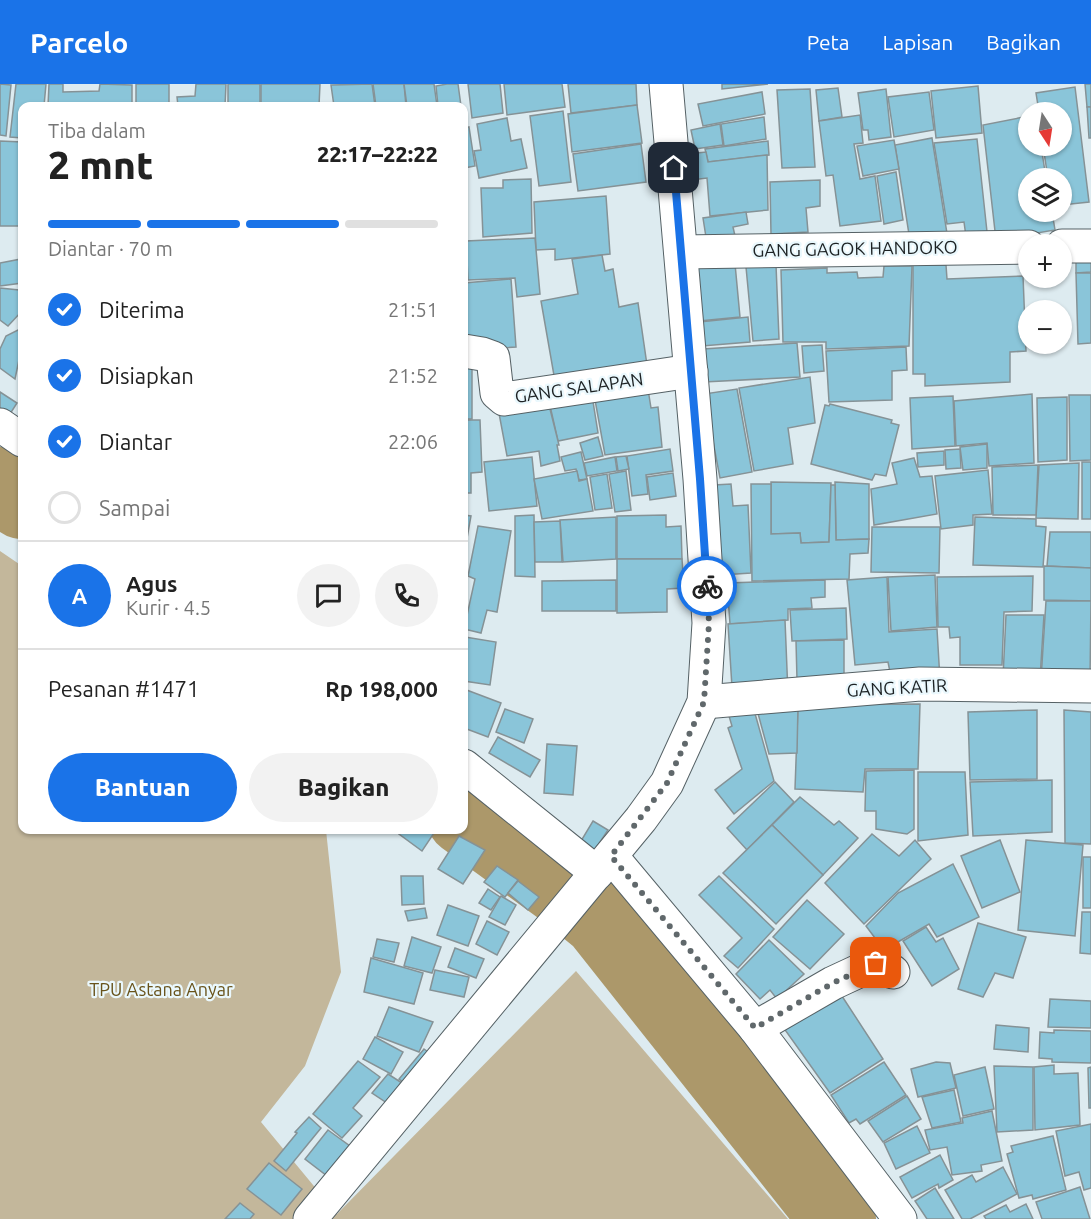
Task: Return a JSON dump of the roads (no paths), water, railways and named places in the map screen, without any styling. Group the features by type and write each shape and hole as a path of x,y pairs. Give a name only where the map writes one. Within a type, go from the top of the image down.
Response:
{"street":[{"path":"310,1219 597,873 667,783 704,702 709,623 691,371 666,84"},
{"path":"1072,246 1091,246"},
{"name":"GANG GAGOK HANDOKO","path":"681,252 1018,247"},
{"name":"GANG SALAPAN","path":"468,352 493,358 497,393 504,399 691,371"},
{"path":"0,425 18,437"},
{"name":"GANG KATIR","path":"704,702 921,684 1091,686"},
{"path":"468,769 597,873 755,1028 900,1219"},
{"path":"755,1028 833,983 876,963 882,964 893,972"}],"waterway":[{"path":"0,485 18,498"},
{"path":"468,820 600,919 838,1219"}],"park label":[{"name":"TPU Astana Anyar","path":"161,990"}]}
